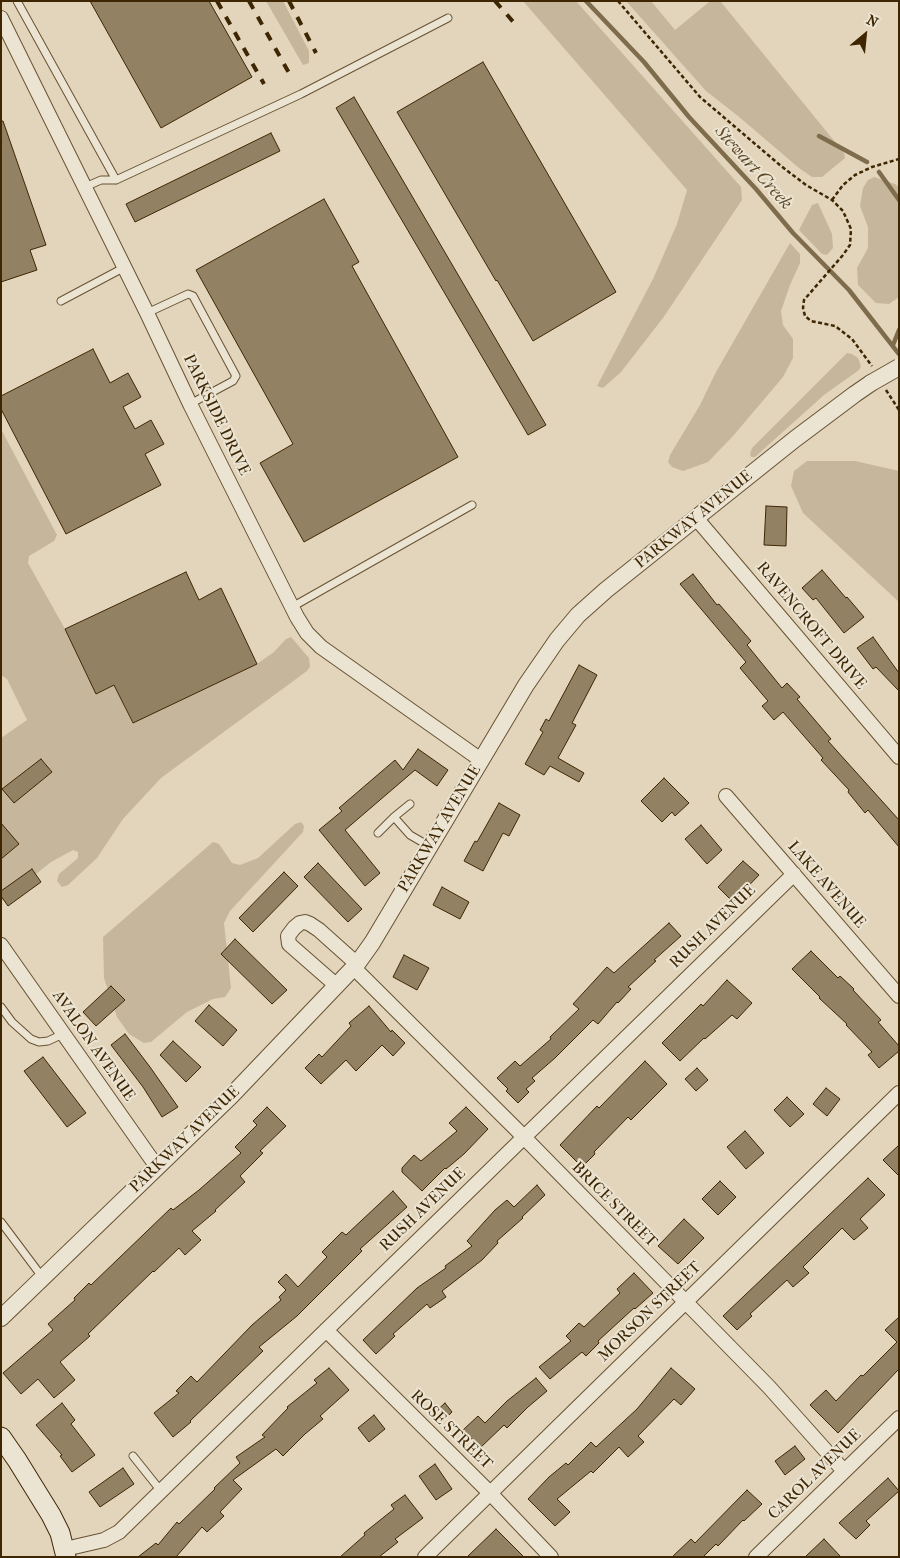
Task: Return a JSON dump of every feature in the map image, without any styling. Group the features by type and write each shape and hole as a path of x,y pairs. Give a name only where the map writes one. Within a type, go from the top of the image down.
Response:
{"main road":[{"path":"1,1438 51,1515 60,1533 66,1553"}],"street":[{"name":"PARKSIDE DRIVE","path":"1,18 4,32 148,313 190,404 292,607 307,633 321,646 481,760"},
{"name":"PARKWAY AVENUE","path":"1,1318 230,1096 355,966 372,943 526,685 557,640 578,615 606,590 810,428 855,394 899,367"},
{"name":"RAVENCROFT DRIVE","path":"696,518 899,757"},
{"name":"LAKE AVENUE","path":"726,796 899,996"},
{"name":"RUSH AVENUE","path":"66,1553 104,1540 119,1532 794,874"},
{"name":"BRICE STREET","path":"337,986 289,944 288,936 294,928 305,922 310,924 355,966 769,1387 844,1471"},
{"name":"AVALON AVENUE","path":"3,952 156,1167"},
{"name":"MORSON STREET","path":"425,1557 899,1093"},
{"name":"ROSE STREET","path":"326,1330 490,1493 550,1557"},
{"name":"CAROL AVENUE","path":"756,1557 899,1418"}],"lane":[{"path":"17,1 116,180"},
{"path":"84,187 102,180 116,180 301,94 448,18"},
{"path":"61,301 124,267"},
{"path":"148,313 188,294 193,296 236,376 233,381 190,404"},
{"path":"292,607 472,505"},
{"path":"378,833 410,804"},
{"path":"394,817 410,835 430,846"},
{"path":"1,1007 12,1022 31,1039 39,1042 48,1041 63,1034"},
{"path":"1,1222 43,1278"},
{"path":"133,1456 161,1491"}],"path":[{"path":"618,1 700,97 781,166 806,185 832,200 843,211 851,229 850,245 804,300 805,316 811,322 835,326 847,335 866,355 877,381 899,410"},
{"path":"832,200 843,185 855,175 872,167 899,159"}],"shaded area":[{"path":"266,1 283,1 309,51 309,63 303,65"},
{"path":"523,1 576,1 741,187 742,200 663,318 621,372 603,388 597,386 653,279 677,224 687,190"},
{"path":"626,1 651,1 675,30 709,2 721,2 844,153 845,158 822,177 812,177 799,168 706,91"},
{"path":"874,177 899,187 899,297 889,304 876,303 858,285 857,268 868,248 868,227 860,206 863,188 868,180"},
{"path":"818,203 832,234 833,248 827,255 822,254 799,230 812,205"},
{"path":"790,243 800,254 800,263 781,311 783,325 793,339 793,358 783,377 733,436 708,462 683,471 672,467 668,462 670,455"},
{"path":"847,353 858,358 861,366 859,370 824,395 755,457 751,457 752,448"},
{"path":"1,429 57,535 54,541 29,556 28,563 65,629 96,694 114,685 132,723 257,664 274,652 286,639 291,637 309,658 310,667 161,778 123,819 97,858 68,885 62,887 57,881 59,874 78,858 78,852 73,850 51,862 1,902 1,738 27,720 7,679 1,675"},
{"path":"807,461 855,461 899,471 899,602 803,513 791,486 794,471"},
{"path":"301,822 304,826 303,832 230,911 224,923 231,988 225,997 213,999 187,1012 151,1042 144,1043 129,1034 117,1017 104,978 103,937 213,842 219,844 232,863 240,865 258,858 295,824"}],"building":[{"path":"90,1 209,1 252,77 161,128"},
{"path":"483,62 616,292 533,341 397,112"},
{"path":"354,97 546,425 528,435 336,108"},
{"path":"1,121 3,121 46,245 30,250 37,270 1,282"},
{"path":"271,133 280,151 135,222 126,204"},
{"path":"324,199 359,262 352,266 458,457 304,542 260,463 293,444 196,270"},
{"path":"93,349 110,383 128,373 141,397 123,407 135,429 151,420 164,444 145,454 161,485 66,534 1,409 1,396"},
{"path":"766,506 787,507 786,546 764,545"},
{"path":"822,570 864,617 844,633 816,598 813,600 802,588"},
{"path":"186,572 199,600 221,588 257,664 133,723 114,685 96,694 65,629"},
{"path":"693,574 717,605 719,604 751,641 747,645 782,688 787,683 800,697 797,699 831,739 828,741 899,820 899,847 868,810 865,813 848,792 849,790 821,760 823,758 783,712 774,720 762,706 768,701 740,668 746,662 680,584"},
{"path":"873,637 899,673 899,691 876,667 873,669 857,648"},
{"path":"579,665 597,675 572,723 576,725 558,758 584,773 579,782 550,766 544,775 525,764 543,732 540,730 546,719 549,721"},
{"path":"418,749 448,770 437,786 415,770 345,830 380,873 365,886 319,830 342,811 339,808 395,760 403,770"},
{"path":"41,759 52,772 14,803 2,789"},
{"path":"664,778 689,803 675,816 672,812 662,822 641,801"},
{"path":"499,803 520,815 509,836 503,833 483,871 464,861"},
{"path":"1,823 19,844 1,859"},
{"path":"701,825 722,850 707,864 685,839"},
{"path":"743,861 759,875 733,902 718,887"},
{"path":"318,863 362,909 348,922 304,877"},
{"path":"32,869 41,882 8,906 1,896 1,891"},
{"path":"284,872 298,886 253,932 239,918"},
{"path":"442,887 469,902 460,919 433,905"},
{"path":"669,923 681,936 628,987 631,989 598,1024 593,1020 532,1078 535,1081 526,1089 529,1092 518,1103 497,1078 515,1061 520,1066 551,1039 550,1037 579,1009 573,1004 607,967 614,973"},
{"path":"235,939 287,990 272,1004 221,954"},
{"path":"811,951 838,978 840,976 854,989 881,1020 878,1022 899,1046 899,1051 879,1068 868,1055 872,1052 792,969"},
{"path":"404,955 429,968 417,990 393,977"},
{"path":"727,980 752,1003 737,1019 732,1015 680,1061 662,1043 701,1004 703,1006"},
{"path":"111,986 125,1000 96,1026 83,1012"},
{"path":"209,1005 237,1030 223,1046 195,1021"},
{"path":"369,1006 391,1032 392,1030 405,1043 393,1056 382,1045 356,1071 346,1060 321,1084 305,1068 319,1054 322,1057 351,1026 349,1023"},
{"path":"125,1034 178,1107 162,1117 143,1087 111,1045"},
{"path":"173,1041 201,1067 186,1082 160,1055"},
{"path":"43,1057 86,1113 67,1127 24,1071"},
{"path":"645,1061 667,1084 631,1120 628,1117 582,1167 560,1145 597,1106 599,1108"},
{"path":"697,1068 708,1080 696,1091 685,1079"},
{"path":"826,1088 840,1099 827,1116 813,1104"},
{"path":"787,1097 804,1114 790,1127 774,1110"},
{"path":"267,1107 286,1126 260,1151 263,1153 240,1176 245,1182 216,1211 192,1231 201,1240 185,1255 179,1248 88,1334 90,1336 60,1362 75,1380 54,1398 38,1379 21,1394 3,1373 53,1330 48,1324 75,1300 74,1298 89,1283 91,1285 171,1208 173,1210 199,1190 241,1153 235,1147 257,1125 253,1121"},
{"path":"466,1107 488,1129 464,1154 445,1168 422,1191 402,1172 402,1168 414,1155 421,1161 457,1131 449,1123"},
{"path":"745,1131 764,1153 746,1169 727,1147"},
{"path":"899,1145 899,1176 883,1160"},
{"path":"868,1178 885,1195 860,1219 868,1228 854,1240 842,1228 803,1267 809,1273 793,1287 787,1280 750,1314 752,1316 737,1330 723,1316"},
{"path":"720,1181 736,1197 718,1215 702,1199"},
{"path":"537,1185 545,1195 497,1241 498,1243 482,1260 442,1291 446,1297 430,1308 427,1304 393,1334 395,1336 376,1354 363,1340 417,1288 446,1268 445,1266 472,1246 467,1241 495,1210 507,1200 514,1207"},
{"path":"393,1191 407,1207 360,1249 362,1251 297,1316 259,1347 263,1351 191,1422 173,1437 154,1413 179,1393 176,1391 191,1376 197,1382 252,1325 281,1300 279,1297 286,1290 278,1282 286,1274 298,1287 327,1257 322,1252 342,1232 346,1235"},
{"path":"684,1219 704,1238 678,1264 658,1246"},
{"path":"634,1273 653,1293 598,1341 599,1343 586,1356 582,1352 550,1379 539,1367 571,1341 566,1336 579,1323 584,1327 620,1293 617,1289"},
{"path":"899,1317 899,1369 838,1433 810,1405 826,1390 836,1401 861,1375 863,1376 897,1342 885,1330"},
{"path":"329,1368 349,1390 320,1416 323,1419 283,1456 276,1449 233,1480 242,1489 220,1512 224,1516 207,1532 202,1527 176,1557 138,1557 156,1543 158,1545 177,1522 179,1524 215,1489 240,1463 236,1457 265,1437 262,1435 287,1407 317,1383 314,1380"},
{"path":"671,1368 695,1389 681,1405 674,1399 638,1436 644,1442 628,1457 619,1447 593,1473 591,1471 557,1499 570,1512 555,1526 528,1499 549,1477 566,1463 568,1465 591,1442 596,1447 637,1409"},
{"path":"536,1378 547,1391 507,1428 504,1425 480,1448 463,1430 478,1416 485,1423 507,1401"},
{"path":"62,1403 75,1420 71,1424 95,1455 72,1472 60,1456 62,1455 36,1425"},
{"path":"445,1403 452,1412 442,1422 434,1413"},
{"path":"374,1415 385,1429 369,1442 358,1428"},
{"path":"795,1446 805,1459 785,1475 775,1461"},
{"path":"435,1464 452,1489 436,1500 419,1476"},
{"path":"123,1468 134,1484 100,1507 89,1492"},
{"path":"888,1478 899,1491 866,1521 870,1525 856,1539 839,1523"},
{"path":"747,1490 762,1504 743,1520 718,1546 716,1544 703,1557 672,1557 691,1539 695,1543"},
{"path":"405,1495 423,1518 395,1539 398,1542 379,1557 340,1557 365,1535 364,1533 394,1509 391,1505"},
{"path":"496,1529 524,1557 467,1557"},
{"path":"824,1539 841,1557 805,1557"}],"waterway":[{"name":"Stewart Creek","path":"586,1 644,62 689,117 756,189 793,233 849,290 899,354"},
{"path":"819,136 867,162"},
{"path":"879,172 899,200"},
{"path":"893,345 899,330"}],"railway":[{"path":"217,1 264,84"},
{"path":"249,1 289,73"},
{"path":"289,1 316,53"},
{"path":"495,1 516,25"}]}
